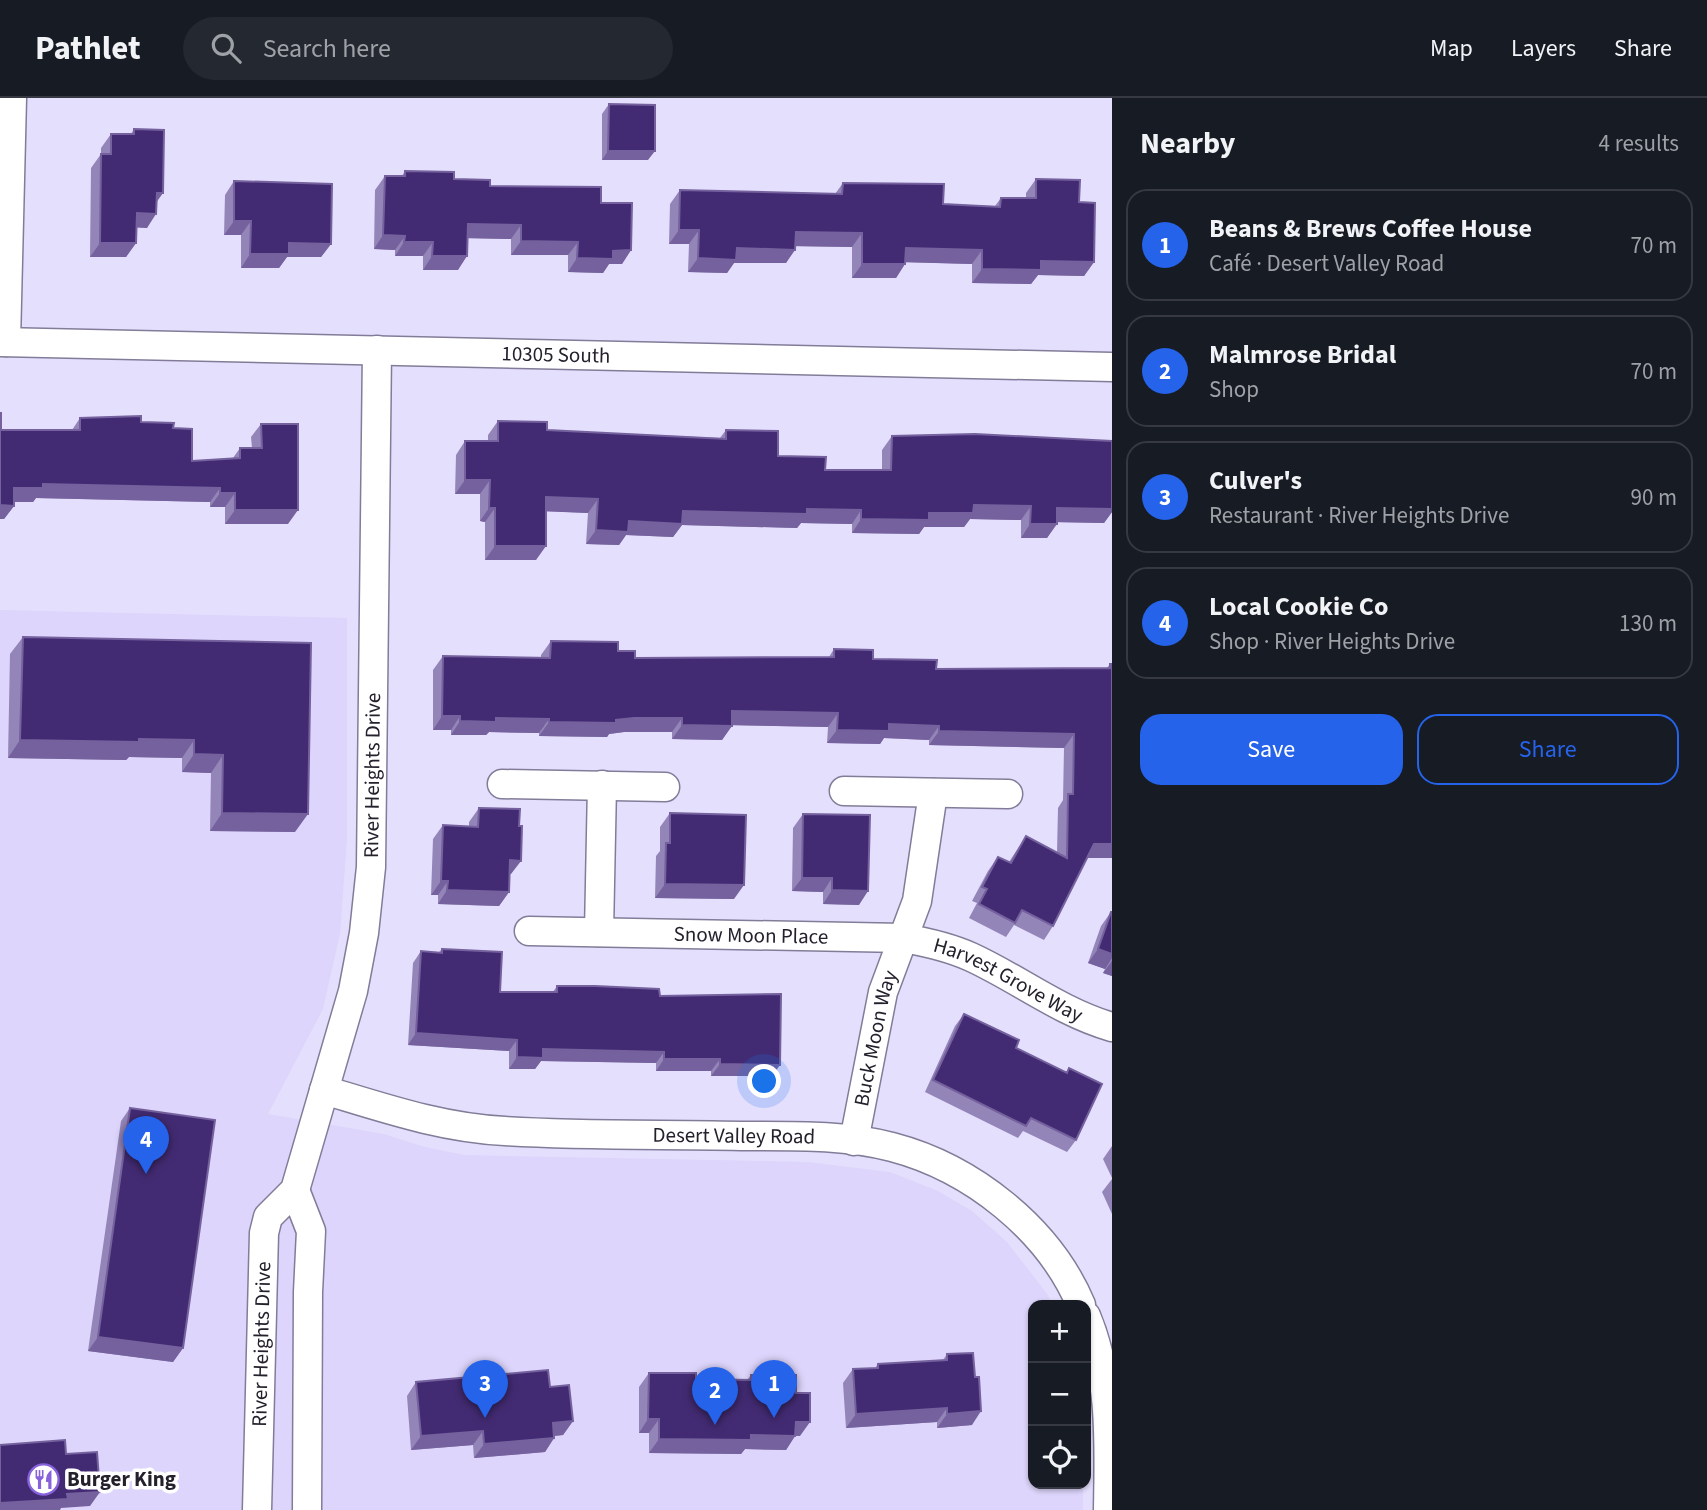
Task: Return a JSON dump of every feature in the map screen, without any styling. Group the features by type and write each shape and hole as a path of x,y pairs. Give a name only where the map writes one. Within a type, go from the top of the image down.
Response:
{"street":[{"path":"3,342 12,98"},
{"name":"10305 South","path":"3,342 1112,367"},
{"name":"River Heights Drive","path":"257,1510 264,1233 268,1217 295,1190 357,969 371,867 377,350"},
{"path":"502,784 666,787"},
{"path":"599,932 602,785"},
{"path":"844,791 1008,794"},
{"name":"Buck Moon Way","path":"854,1141 883,992 917,901 933,793"},
{"name":"Snow Moon Place","path":"529,930 903,938"},
{"name":"Harvest Grove Way","path":"903,938 950,948 972,957 1075,1014 1112,1027"},
{"name":"Desert Valley Road","path":"324,1090 413,1117 474,1129 854,1141 892,1147 951,1170 983,1189 1038,1238 1060,1267 1078,1300"},
{"path":"295,1190 312,1231 308,1292 307,1510"},
{"path":"1091,1332 1102,1366 1108,1402 1108,1510"}],"shaded area":[{"path":"0,610 347,618 347,839 340,934 323,1009 268,1114 384,1134 425,1147 465,1155 808,1162 890,1172 938,1191 972,1211 1007,1242 1048,1295 1050,1300 1028,1300 1028,1489 1083,1489 1083,1510 0,1510"}],"building":[{"path":"609,104 655,105 655,151 608,151"},
{"path":"134,129 164,130 163,193 157,193 156,214 137,213 136,243 100,243 101,154 111,154 111,134 134,134"},
{"path":"405,171 454,172 454,179 490,180 490,186 601,187 601,203 632,203 631,250 613,251 613,259 577,258 578,242 521,241 521,225 468,224 467,256 432,256 433,242 404,242 405,236 383,235 385,176 405,176"},
{"path":"1036,179 1080,180 1079,202 1095,203 1094,262 1041,261 1041,270 982,269 982,250 906,248 905,264 862,264 862,233 796,232 795,250 737,248 736,260 698,258 699,230 679,230 680,190 842,194 843,183 944,184 943,204 1000,207 1001,198 1036,198"},
{"path":"234,181 332,184 331,244 289,243 289,254 250,254 251,221 234,221"},
{"path":"0,413 1,430 80,430 80,418 141,416 141,422 174,423 173,428 192,429 192,461 240,458 240,448 262,448 261,424 298,424 298,510 235,510 235,493 220,493 220,488 43,484 43,488 14,488 14,506 0,505"},
{"path":"498,421 547,422 547,430 726,439 726,430 778,431 778,456 826,457 825,470 891,470 892,436 975,434 1112,441 1112,509 1057,508 1057,524 1030,524 1031,506 974,505 973,513 929,513 929,520 861,519 861,510 807,509 807,514 683,511 682,524 629,521 628,532 596,530 598,499 546,497 546,546 495,546 495,508 489,508 490,480 465,480 465,441 498,441"},
{"path":"23,637 311,643 308,814 222,813 223,755 194,754 194,740 20,740"},
{"path":"551,641 618,642 618,651 635,651 635,658 834,657 834,649 873,650 873,659 937,660 936,669 1110,668 1112,664 1112,844 1094,844 1053,926 1022,910 1015,923 979,904 987,889 982,887 998,857 1011,863 1026,836 1067,858 1068,794 1073,794 1074,734 939,731 939,726 889,724 889,731 837,730 838,713 732,711 732,726 682,725 682,718 634,718 616,720 616,723 496,718 496,722 460,721 460,716 442,716 443,656 550,658"},
{"path":"479,808 520,809 521,861 510,860 509,892 447,890 448,881 441,881 443,825 478,827"},
{"path":"670,813 746,815 744,885 665,884 666,843 670,843"},
{"path":"803,814 870,815 868,891 832,890 832,878 802,878"},
{"path":"1112,912 1112,954 1098,949"},
{"path":"442,949 502,952 500,992 557,992 557,986 595,986 659,989 660,996 781,994 780,1065 720,1064 720,1059 664,1059 664,1052 543,1049 543,1058 517,1057 517,1040 416,1033 421,951 442,953"},
{"path":"964,1014 1019,1040 1016,1048 1067,1073 1069,1068 1102,1084 1076,1140 1031,1118 1026,1126 933,1080"},
{"path":"130,1108 215,1120 183,1348 98,1337"},
{"path":"973,1353 975,1377 979,1377 981,1411 947,1414 947,1408 856,1414 853,1369 878,1368 878,1364 947,1360 947,1354"},
{"path":"548,1370 550,1387 569,1385 573,1421 553,1423 554,1438 484,1444 483,1431 421,1436 416,1382"},
{"path":"649,1373 696,1373 696,1379 751,1380 751,1375 796,1375 796,1393 810,1393 810,1422 796,1422 795,1436 751,1435 751,1440 659,1439 659,1419 648,1419"},
{"name":"Burger King","path":"65,1440 66,1454 97,1452 100,1492 67,1494 68,1499 0,1503 0,1445"}],"place":[{"name":"Local Cookie Co","path":"146,1174"},
{"name":"Culver's","path":"485,1418"},
{"name":"Beans & Brews Coffee House","path":"774,1418"},
{"name":"Malmrose Bridal","path":"715,1425"},
{"name":"Burger King","path":"44,1479"}]}
